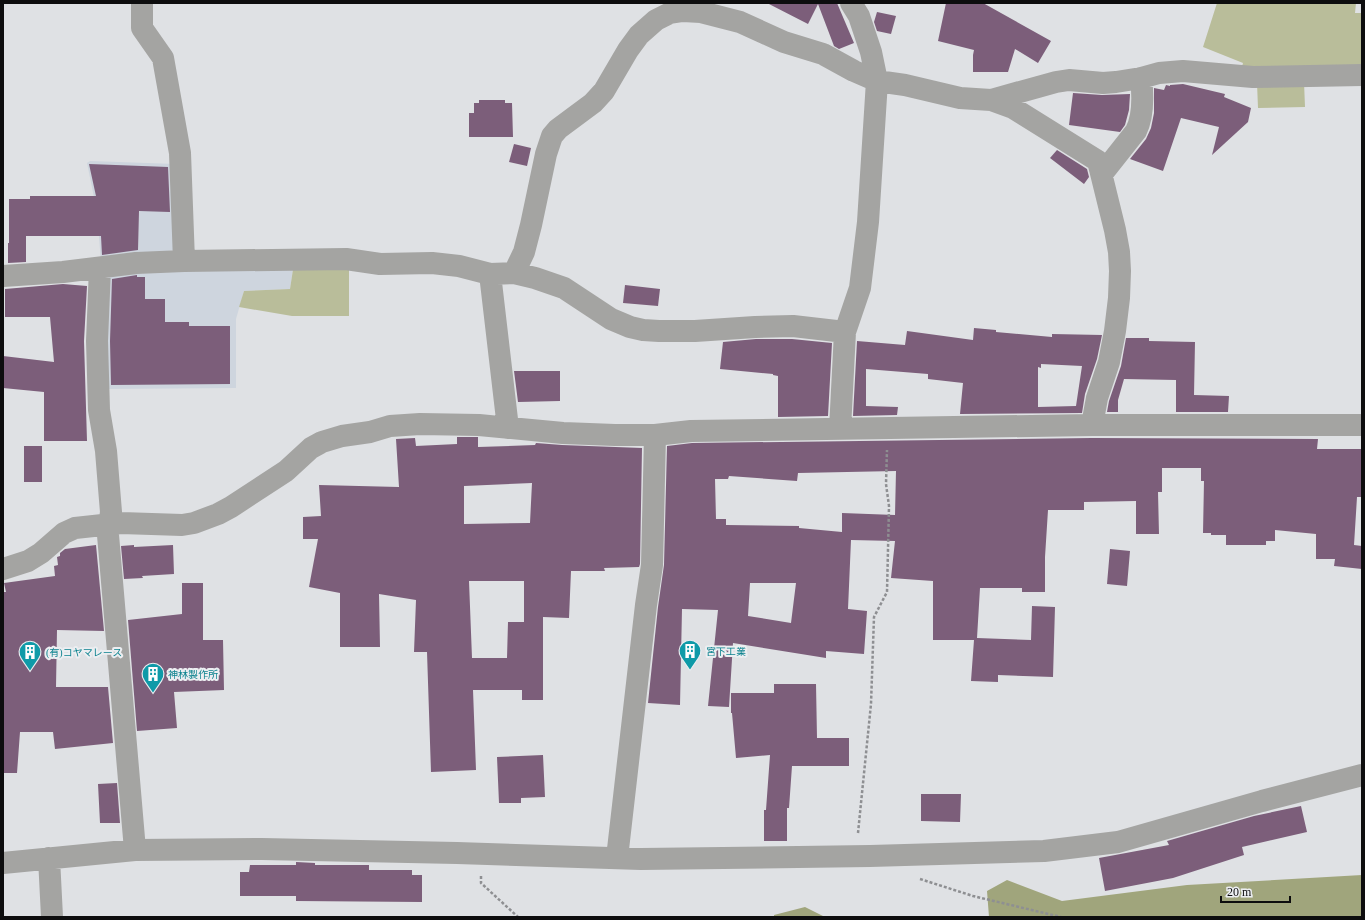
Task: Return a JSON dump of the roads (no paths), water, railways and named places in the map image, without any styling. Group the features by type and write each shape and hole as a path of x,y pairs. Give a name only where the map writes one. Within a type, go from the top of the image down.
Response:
{"street":[{"path":"142,3 142,28 163,58 180,153 184,261"},
{"path":"840,429 845,332 860,288 868,222 877,81 871,52 858,16 851,3"},
{"path":"514,273 524,252 546,154 552,136 558,129 593,103 604,91 628,50 639,35 656,20 670,13 683,11 701,12 740,22 784,42 824,54 854,71 877,81 905,85 960,98 991,100 1012,108 1098,161 1119,252 1119,298 1109,362 1097,398 1092,425"},
{"path":"991,100 1056,82 1069,80 1103,83 1116,82 1141,78 1159,73 1183,71 1253,77 1362,75"},
{"path":"1102,174 1139,126 1143,94 1141,78"},
{"path":"3,276 100,268 136,263 184,261 346,259 380,264 432,263 459,266 490,274 514,273 535,278 564,288 611,319 642,330 695,331 793,326 845,332"},
{"path":"100,268 96,341 98,402 106,451 111,512 108,535 135,850"},
{"path":"490,274 508,428"},
{"path":"3,569 28,561 41,553 64,533 75,528 121,523 182,525 194,523 231,507 286,470 311,448 322,442 342,436 370,432 390,426 420,424 479,425 570,433 655,435 691,431 1092,425 1362,425"},
{"path":"617,858 646,605 652,565 655,435"},
{"path":"3,863 135,850 262,849 617,858 855,856 1044,851 1118,842 1262,801 1362,775"},
{"path":"49,858 52,917"}],"place":[{"name":"宮下工業","path":"690,670"},
{"name":"(有)コヤマレース","path":"30,672"},
{"name":"神林製作所","path":"153,694"}]}
